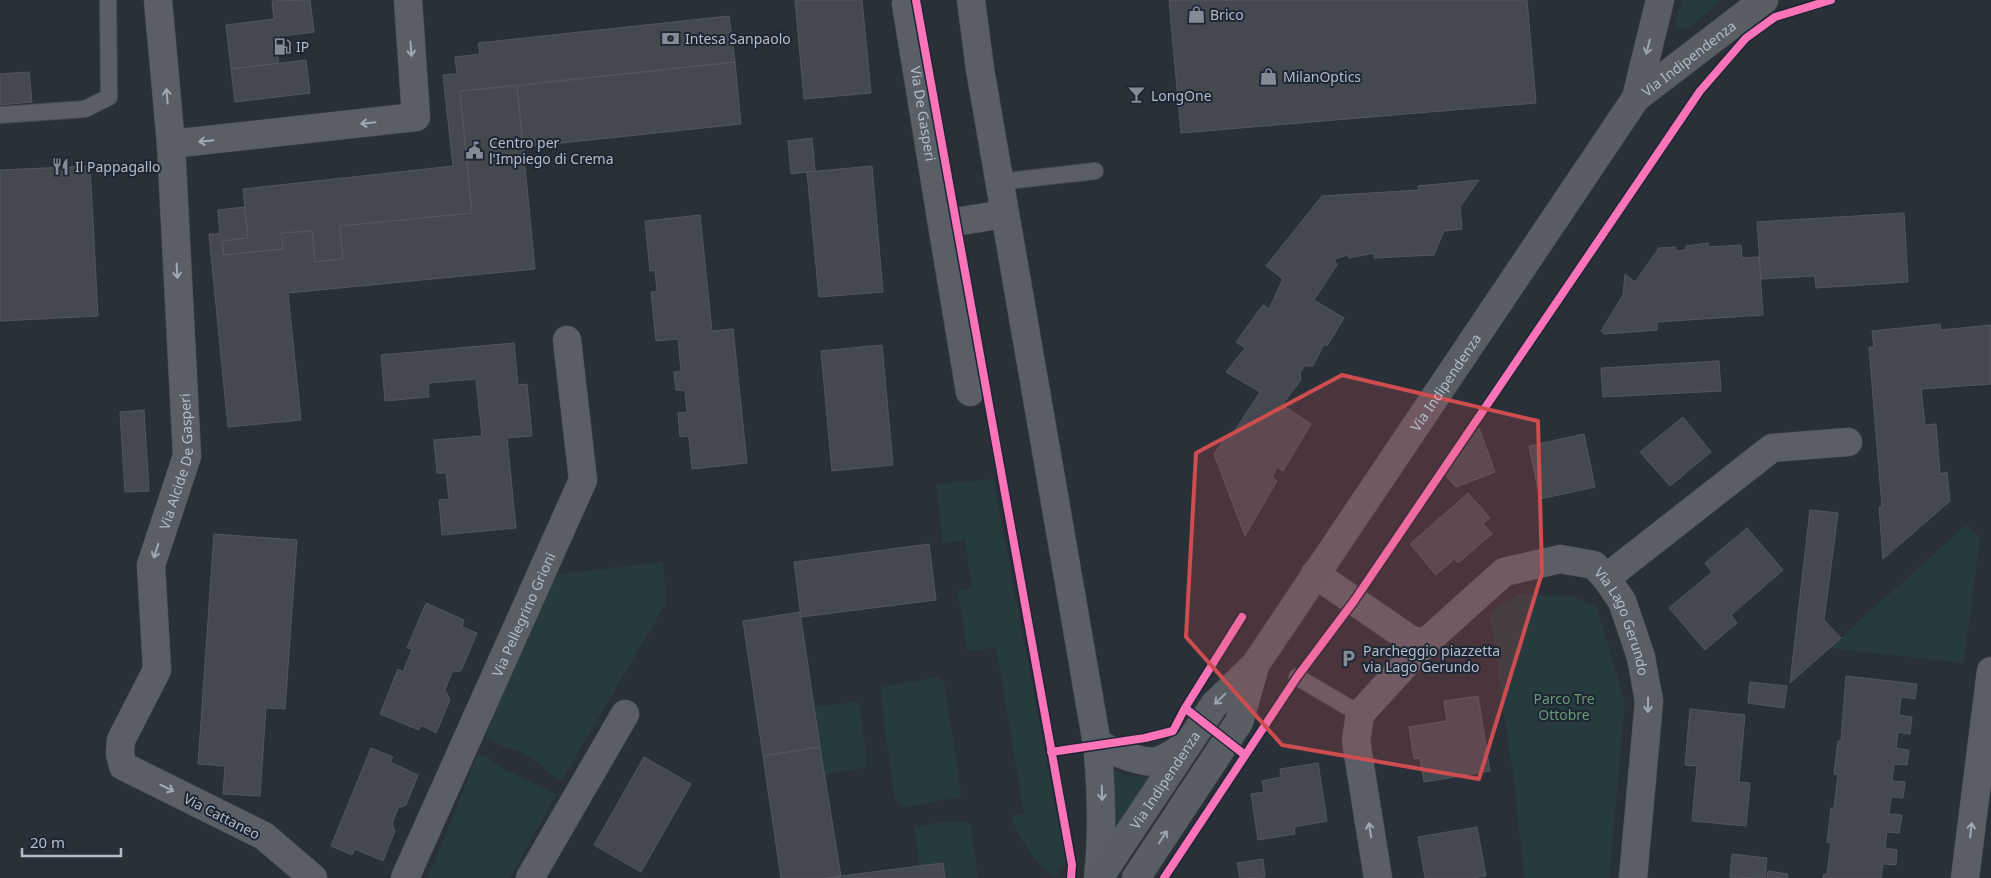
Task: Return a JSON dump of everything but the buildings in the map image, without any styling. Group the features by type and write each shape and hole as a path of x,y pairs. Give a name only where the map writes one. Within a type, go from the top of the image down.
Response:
{"street":[{"name":"Via Alcide De Gasperi","path":"123,766 120,754 121,740 157,670 151,565 187,456 171,144 158,0"},
{"path":"171,144 416,118 408,0"},
{"path":"971,0 980,69 999,182 1097,744 1102,792 1102,845 1099,878"},
{"name":"Via Indipendenza","path":"1636,98 1660,0"},
{"name":"Via Indipendenza","path":"1099,878 1214,705 1255,665 1636,98 1764,0"},
{"name":"Via De Gasperi","path":"906,4 970,392"},
{"path":"942,224 1005,214"},
{"name":"Via Pellegrino Grioni","path":"405,878 583,480 567,340"},
{"path":"1606,578 1772,448 1848,442"},
{"name":"Via Lago Gerundo","path":"1360,714 1425,643 1504,572 1560,559 1594,565 1622,601 1641,657 1649,700 1633,878"},
{"path":"1315,574 1411,640 1425,643"},
{"name":"Via Indipendenza","path":"1136,878 1239,722 1255,665"},
{"path":"1965,878 1991,672"},
{"path":"530,878 625,714"},
{"path":"1360,714 1356,741 1378,878"},
{"path":"1097,744 1125,756 1155,762 1175,753 1188,743"},
{"name":"Via Cattaneo","path":"123,766 264,836 313,878"}],"lane":[{"path":"0,115 85,109 109,97 108,0"},
{"path":"999,182 1095,171"},
{"path":"1298,677 1360,714"}],"highlighted area":[{"path":"1342,375 1538,421 1542,573 1479,779 1282,745 1186,637 1196,453"}],"green space":[{"path":"1682,0 1722,0 1690,27 1677,29 1676,19"},
{"path":"993,479 1066,861 1055,878 1042,867 1029,850 1018,832 1012,816 1024,814 996,647 972,651 967,648 957,591 972,589 965,540 943,543 936,484"},
{"path":"1966,525 1980,538 1964,663 1829,648"},
{"path":"663,562 666,603 562,780 552,775 530,757 497,744 485,737 552,575"},
{"name":"Parco Tre Ottobre","path":"1518,594 1573,596 1597,607 1625,704 1609,878 1524,878 1515,789 1490,616 1493,610"},
{"path":"937,677 944,682 961,791 960,797 906,807 897,801 894,793 880,692 882,687"},
{"path":"859,703 867,761 865,767 825,774 814,707"},
{"path":"478,754 489,758 510,772 556,795 510,878 428,878"},
{"path":"1105,761 1122,775 1151,777 1112,836"},
{"path":"952,821 965,822 971,826 978,878 945,878 943,863 920,866 914,827"}],"cycle path":[{"path":"916,0 1072,865 1071,878"},
{"path":"1164,878 1297,677 1354,601 1700,91 1746,38 1775,17 1831,0"},
{"path":"1185,708 1242,617"},
{"path":"1051,752 1145,738 1173,731 1185,708 1245,755"}],"place":[{"name":"Brico","path":"1196,14"},
{"name":"Intesa Sanpaolo","path":"671,38"},
{"name":"IP","path":"282,46"},
{"name":"MilanOptics","path":"1269,76"},
{"name":"LongOne","path":"1137,95"},
{"name":"Centro per l'Impiego di Crema","path":"475,150"},
{"name":"Il Pappagallo","path":"61,166"},
{"name":"Parcheggio piazzetta via Lago Gerundo","path":"1349,658"}]}
